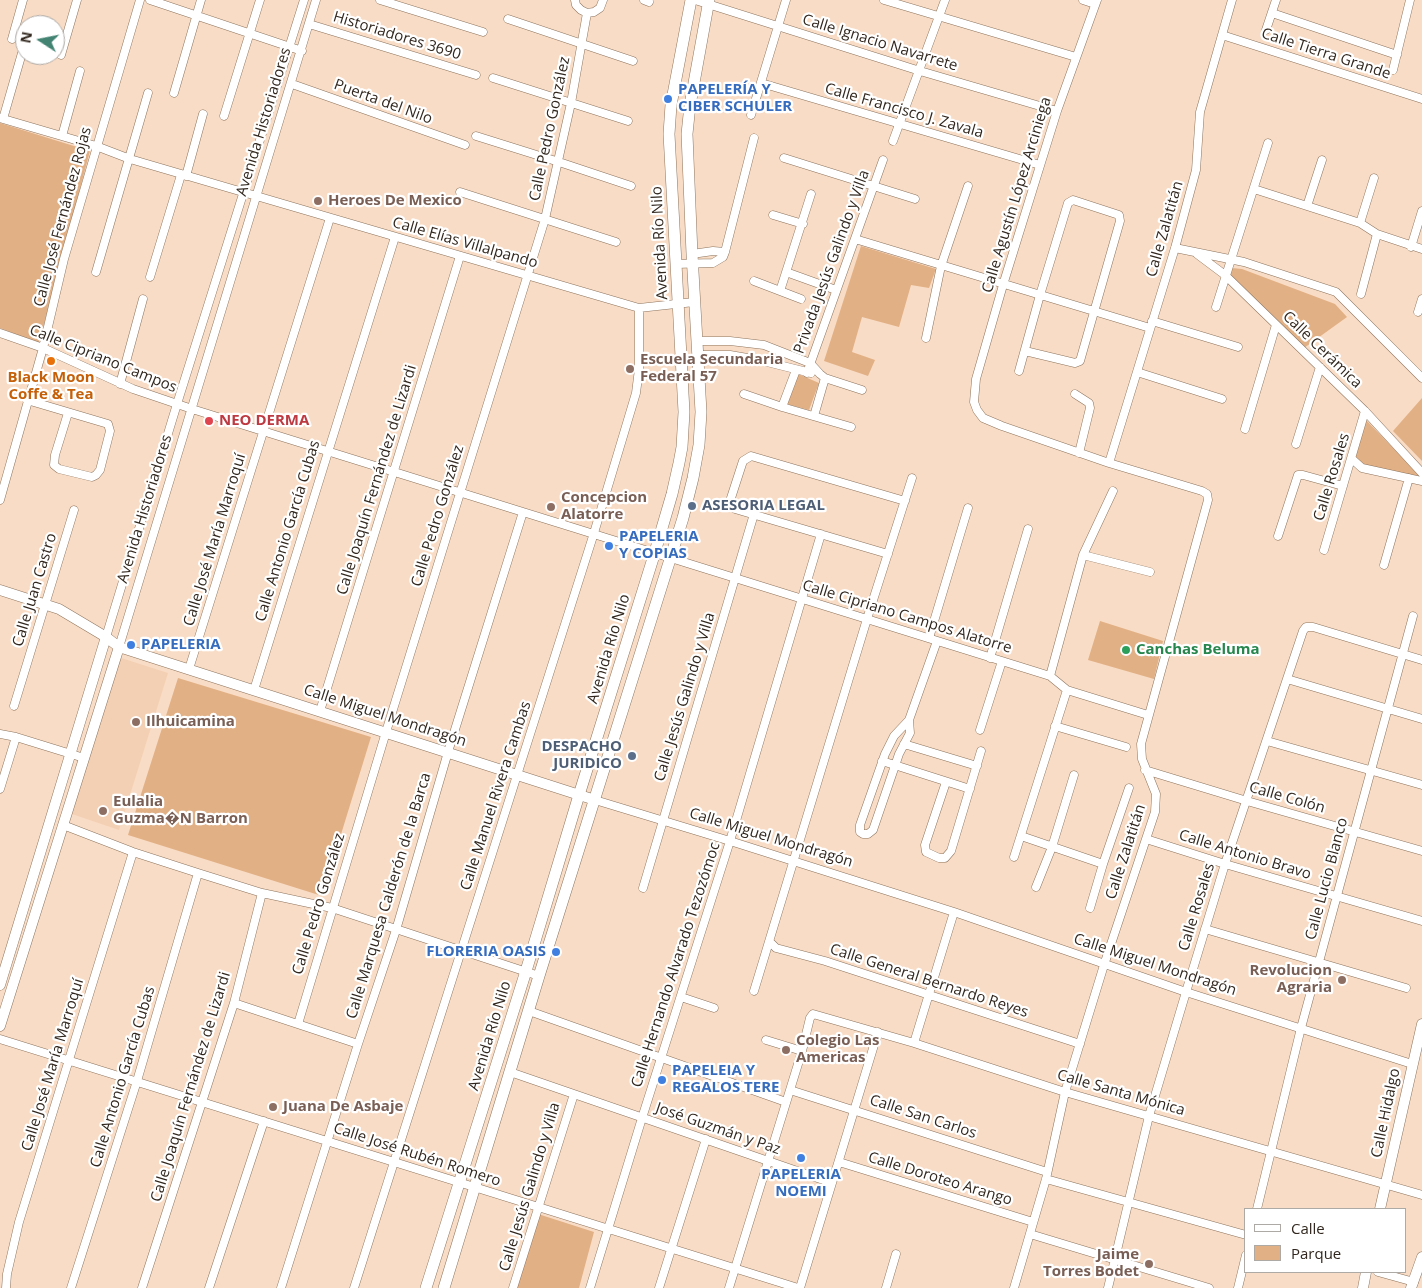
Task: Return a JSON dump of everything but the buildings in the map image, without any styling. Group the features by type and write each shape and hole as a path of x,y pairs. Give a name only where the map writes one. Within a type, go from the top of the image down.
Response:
{"main road":[{"name":"Avenida Río Nilo","path":"426,1288 655,552 672,494 682,447 684,412 669,134 670,115 690,0"},
{"name":"Avenida Río Nilo","path":"444,1288 539,976 687,506 696,463 701,412 687,134 690,105 708,2"}],"street":[{"path":"12,39 23,0"},
{"path":"65,44 77,0"},
{"name":"Calle José Fernández Rojas","path":"0,500 64,260 140,0"},
{"path":"150,0 302,51"},
{"path":"174,92 201,0"},
{"path":"224,116 260,0"},
{"name":"Avenida Historiadores","path":"0,985 177,404 304,0"},
{"name":"Avenida Historiadores","path":"0,1026 119,647 292,84 316,0"},
{"path":"380,0 483,32"},
{"path":"575,0 576,5 587,13 594,12 600,8 603,0"},
{"name":"Calle Ignacio Navarrete","path":"695,0 708,2 920,71 1057,111"},
{"path":"751,115 786,0"},
{"path":"884,0 1076,57"},
{"path":"893,141 920,71 944,0"},
{"path":"1083,0 1096,2"},
{"name":"Calle Zalatitán","path":"1109,463 1175,248 1196,170 1200,112 1232,0"},
{"path":"1266,30 1276,0"},
{"path":"1393,70 1410,0"},
{"name":"Calle Agustín López Arciniega","path":"974,402 976,379 1003,284 1057,111 1096,2"},
{"name":"Calle Pedro González","path":"298,1024 386,732 545,219 559,162 587,13"},
{"path":"1272,13 1398,55"},
{"path":"508,19 633,61"},
{"name":"Historiadores 3690","path":"309,24 476,75"},
{"name":"Calle Tierra Grande","path":"1222,35 1422,99"},
{"path":"2,119 18,65"},
{"path":"62,136 80,70"},
{"path":"493,78 628,121"},
{"name":"Calle Francisco J. Zavala","path":"761,83 1040,165"},
{"name":"Puerta del Nilo","path":"292,84 465,145"},
{"path":"96,272 148,93"},
{"path":"150,277 203,114"},
{"name":"Calle Elías Villalpando","path":"2,119 96,146 130,160 639,308 694,302"},
{"path":"476,136 631,186"},
{"path":"692,259 713,263 723,257 754,138"},
{"path":"1216,307 1268,143"},
{"path":"784,158 914,199"},
{"name":"Privada Jesús Galindo y Villa","path":"807,373 882,160"},
{"path":"1306,206 1322,160"},
{"path":"1360,223 1374,178"},
{"path":"926,338 941,266 968,186"},
{"path":"1254,189 1360,223 1376,234 1411,247 1422,249"},
{"path":"460,192 616,242"},
{"path":"780,291 803,224 811,194"},
{"path":"1019,371 1068,203 1073,200 1117,213 1121,219 1081,360 1079,363 1075,363 1025,352"},
{"path":"1411,247 1422,213"},
{"path":"772,215 803,224"},
{"name":"Calle José María Marroquí","path":"189,669 330,218"},
{"path":"1361,294 1376,234"},
{"name":"Calle Antonio García Cubas","path":"254,690 395,237"},
{"path":"854,239 1094,311 1238,347"},
{"path":"1175,248 1197,254 1230,259 1336,292 1421,375"},
{"path":"675,264 713,251 725,252"},
{"name":"Calle Cerámica","path":"1197,254 1225,275 1276,324 1365,411 1422,473"},
{"name":"Calle Joaquín Fernández de Lizardi","path":"320,711 460,256"},
{"path":"786,272 836,290"},
{"path":"754,282 801,299"},
{"path":"120,384 143,299"},
{"path":"1418,312 1422,299"},
{"name":"Calle Manuel Rivera Cambas","path":"354,1288 594,533 638,381 639,308"},
{"path":"1245,430 1276,324"},
{"name":"Calle Cipriano Campos","path":"0,332 42,348 120,384 177,404 262,432 655,552"},
{"path":"697,341 760,343 810,363 823,376"},
{"path":"698,355 730,355 759,360 823,376 862,390"},
{"path":"1296,444 1320,367"},
{"name":"Privada Jesús Galindo y Villa","path":"782,407 796,370"},
{"path":"1137,372 1222,399"},
{"path":"814,416 823,376"},
{"path":"744,394 851,427"},
{"path":"1075,394 1089,403 1090,408 1079,453"},
{"path":"27,400 108,424 109,434 100,470 96,475 89,477 59,469 54,465 54,455 68,413"},
{"name":"Calle Zalatitán","path":"974,402 983,418 1002,426 1109,463 1202,491 1208,497 1148,714 1141,752 1145,770 1156,794 1157,803 1065,1092 1046,1175 1014,1288"},
{"name":"Calle Rosales","path":"1324,550 1365,411"},
{"path":"888,554 730,506 730,501 743,461 748,457 904,501"},
{"path":"1352,459 1362,468 1422,480"},
{"path":"1278,536 1298,475 1343,486"},
{"path":"754,991 867,619 912,478"},
{"path":"1384,565 1409,478"},
{"path":"1050,676 1083,555 1112,491"},
{"path":"909,720 911,729 895,766 873,830 868,834 863,834 860,832 860,825 882,761 894,736 909,720 933,640 968,508"},
{"name":"Calle Juan Castro","path":"14,706 74,510"},
{"name":"Calle Marquesa Calderón de la Barca","path":"281,1288 396,930 448,752 523,512"},
{"name":"Calle Jesús Galindo y Villa","path":"643,888 754,514"},
{"path":"990,658 1028,529"},
{"name":"Calle Hernando Alvarado Tezozómoc","path":"590,1288 730,841 821,534"},
{"name":"Calle Cipriano Campos Alatorre","path":"655,552 1050,676 1067,690 1148,714"},
{"path":"1083,555 1150,572"},
{"path":"0,590 59,608 119,647"},
{"name":"Calle Lucio Blanco","path":"1257,1208 1300,1028 1413,616"},
{"name":"Calle Rosales","path":"1108,1288 1149,1116 1225,864 1303,631 1306,627 1313,626 1402,655"},
{"name":"Calle Miguel Mondragón","path":"119,647 579,795 954,912 1104,965 1412,1064"},
{"path":"1402,655 1422,660"},
{"path":"980,730 1002,661"},
{"path":"1287,679 1422,719"},
{"path":"1014,857 1067,690"},
{"path":"1056,726 1126,747"},
{"path":"0,734 16,737 84,758"},
{"path":"0,790 16,737"},
{"path":"1267,741 1422,785"},
{"path":"904,744 977,766"},
{"path":"946,782 925,846 926,852 933,857 945,858 951,851 981,750"},
{"path":"882,761 970,789"},
{"name":"Calle Colón","path":"1145,770 1422,851"},
{"path":"1036,887 1052,847 1074,775"},
{"path":"1090,908 1129,788"},
{"path":"63,825 133,852 198,873 262,892 332,908 539,976"},
{"path":"1021,836 1103,864"},
{"name":"Calle Antonio Bravo","path":"1146,839 1422,921"},
{"name":"Calle José María Marroquí","path":"6,1288 7,1274 19,1222 133,852"},
{"name":"Calle Antonio García Cubas","path":"71,1288 138,1081 198,873"},
{"name":"Calle Joaquín Fernández de Lizardi","path":"142,1288 234,1003 262,892"},
{"path":"914,1043 954,912"},
{"path":"1205,929 1406,988"},
{"name":"Calle General Bernardo Reyes","path":"770,942 776,948 825,961 1080,1044"},
{"path":"681,997 714,1008"},
{"path":"234,1003 358,1044"},
{"path":"529,1012 786,1102"},
{"name":"Calle Santa Mónica","path":"802,1050 810,1018 813,1014 914,1043 1065,1092 1422,1195"},
{"name":"Calle Hidalgo","path":"1380,1208 1422,1024"},
{"path":"799,1288 878,1032"},
{"name":"Calle José Rubén Romero","path":"0,1039 328,1140 475,1189 799,1288"},
{"path":"729,1288 802,1050 766,1040"},
{"name":"José Guzmán y Paz","path":"510,1072 832,1183"},
{"name":"Calle San Carlos","path":"790,1090 1130,1202 1244,1234"},
{"name":"Calle Jesús Galindo y Villa","path":"513,1288 574,1094"},
{"path":"209,1288 264,1121"},
{"path":"659,1288 706,1139"},
{"name":"Calle Doroteo Arango","path":"839,1162 1033,1222"},
{"path":"1030,1234 1209,1288"},
{"path":"886,1288 896,1254"},
{"path":"1381,1273 1412,1285 1422,1257"},
{"path":"1238,1288 1244,1263"},
{"path":"1363,1288 1366,1273"}],"shaded area":[{"path":"118,657 168,673 119,830 69,813"}],"green space":[{"path":"0,123 90,151 39,343 0,328"},
{"path":"861,246 936,269 929,288 911,285 899,327 862,317 852,352 875,360 868,376 824,361"},
{"path":"1232,268 1242,269 1335,304 1347,317 1304,348 1230,277"},
{"path":"796,373 819,383 809,410 787,404"},
{"path":"1422,398 1422,461 1393,431"},
{"path":"1366,420 1422,478 1362,467 1353,458"},
{"name":"Canchas Beluma","path":"1100,621 1163,641 1154,679 1088,660"},
{"path":"178,678 371,737 322,896 128,835"},
{"path":"538,1214 594,1232 579,1288 515,1288"}],"place":[{"name":"PAPELERÍA Y CIBER SCHULER","path":"668,99"},
{"name":"Heroes De Mexico","path":"318,201"},
{"name":"Black Moon Coffe & Tea","path":"51,361"},
{"name":"Escuela Secundaria Federal 57","path":"630,369"},
{"name":"NEO DERMA","path":"209,421"},
{"name":"ASESORIA LEGAL","path":"692,506"},
{"name":"Concepcion Alatorre","path":"551,507"},
{"name":"PAPELERIA Y COPIAS","path":"609,546"},
{"name":"PAPELERIA","path":"131,645"},
{"name":"Canchas Beluma","path":"1126,650"},
{"name":"Ilhuicamina","path":"136,722"},
{"name":"DESPACHO JURIDICO","path":"632,756"},
{"name":"Eulalia Guzma�N Barron","path":"103,811"},
{"name":"FLORERIA OASIS","path":"556,952"},
{"name":"Revolucion Agraria","path":"1342,980"},
{"name":"Colegio Las Americas","path":"786,1050"},
{"name":"PAPELEIA Y REGALOS TERE","path":"662,1080"},
{"name":"Juana De Asbaje","path":"273,1107"},
{"name":"PAPELERIA NOEMI","path":"801,1158"},
{"name":"Jaime Torres Bodet","path":"1149,1264"}]}
